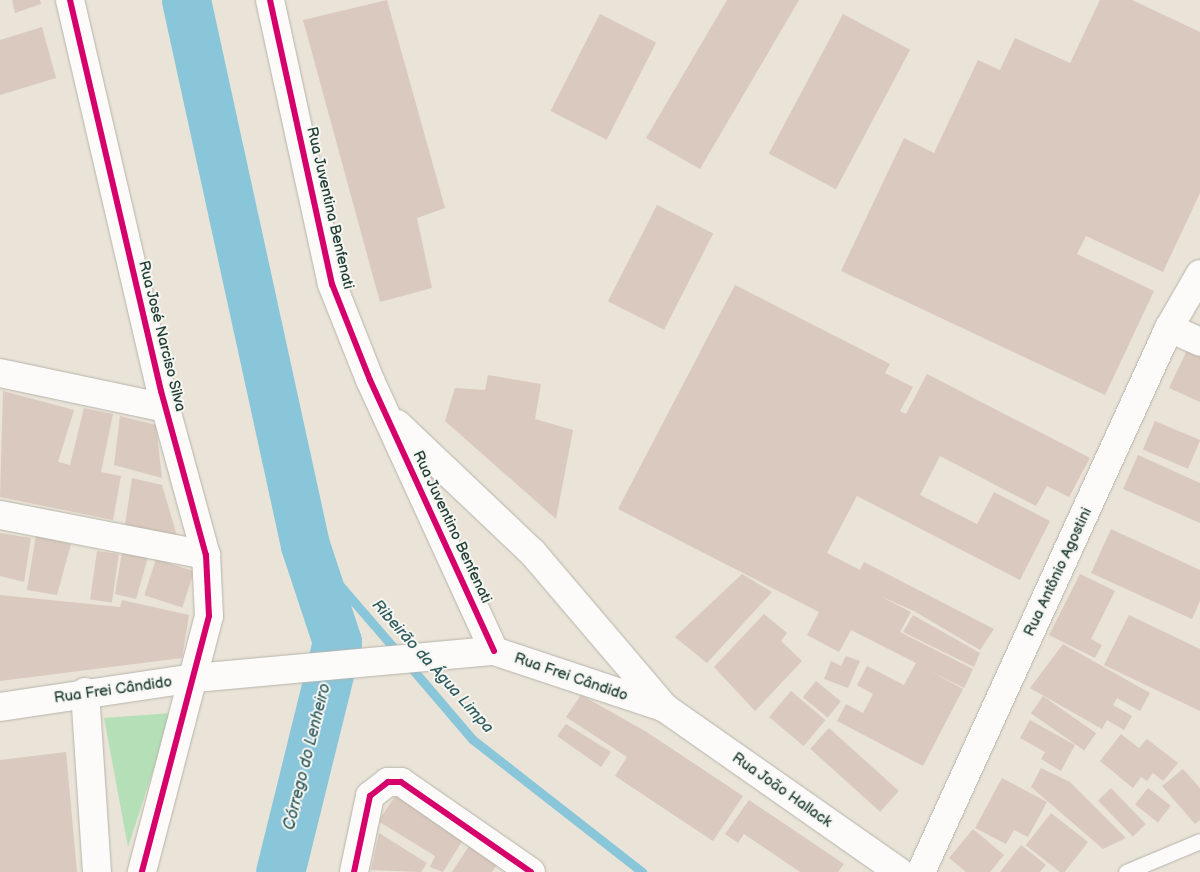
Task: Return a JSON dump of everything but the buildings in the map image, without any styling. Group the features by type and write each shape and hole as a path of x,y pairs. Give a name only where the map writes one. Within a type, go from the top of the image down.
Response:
{"street":[{"name":"Rua José Narciso Silva","path":"70,0 164,400 206,555 209,616 195,678 142,872"},
{"name":"Rua Juventina Benfenati","path":"270,0 332,284 386,414"},
{"name":"Rua Antônio Agostini","path":"921,872 1169,328 1200,274"},
{"path":"1169,328 1200,342"},
{"path":"0,357 164,400"},
{"path":"0,373 164,400"},
{"name":"Rua Juventino Benfenati","path":"386,414 494,651"},
{"name":"Rua Juventino Benfenati","path":"386,414 533,554 665,708"},
{"path":"0,515 206,555"},
{"name":"Rua Frei Cândido","path":"0,707 85,692 195,678 437,654 494,651 665,708"},
{"path":"85,692 97,872"},
{"name":"Rua João Hallack","path":"665,708 898,872"},
{"path":"354,872 370,796 388,782 401,782 532,872"}],"lane":[{"path":"1126,872 1200,842"}],"green space":[{"path":"172,713 128,847 104,718"}],"waterway":[{"name":"Córrego do Lenheiro","path":"186,0 305,545 337,642 280,872"},
{"name":"Ribeirão da Água Limpa","path":"305,545 399,654"},
{"name":"Ribeirão da Água Limpa","path":"408,664 472,739 642,872"}],"cycle path":[{"path":"70,0 161,391 206,555 209,616 142,872"},
{"path":"270,0 332,284 370,380 494,651"},
{"path":"354,872 370,796 388,782 401,782 531,872"}]}
